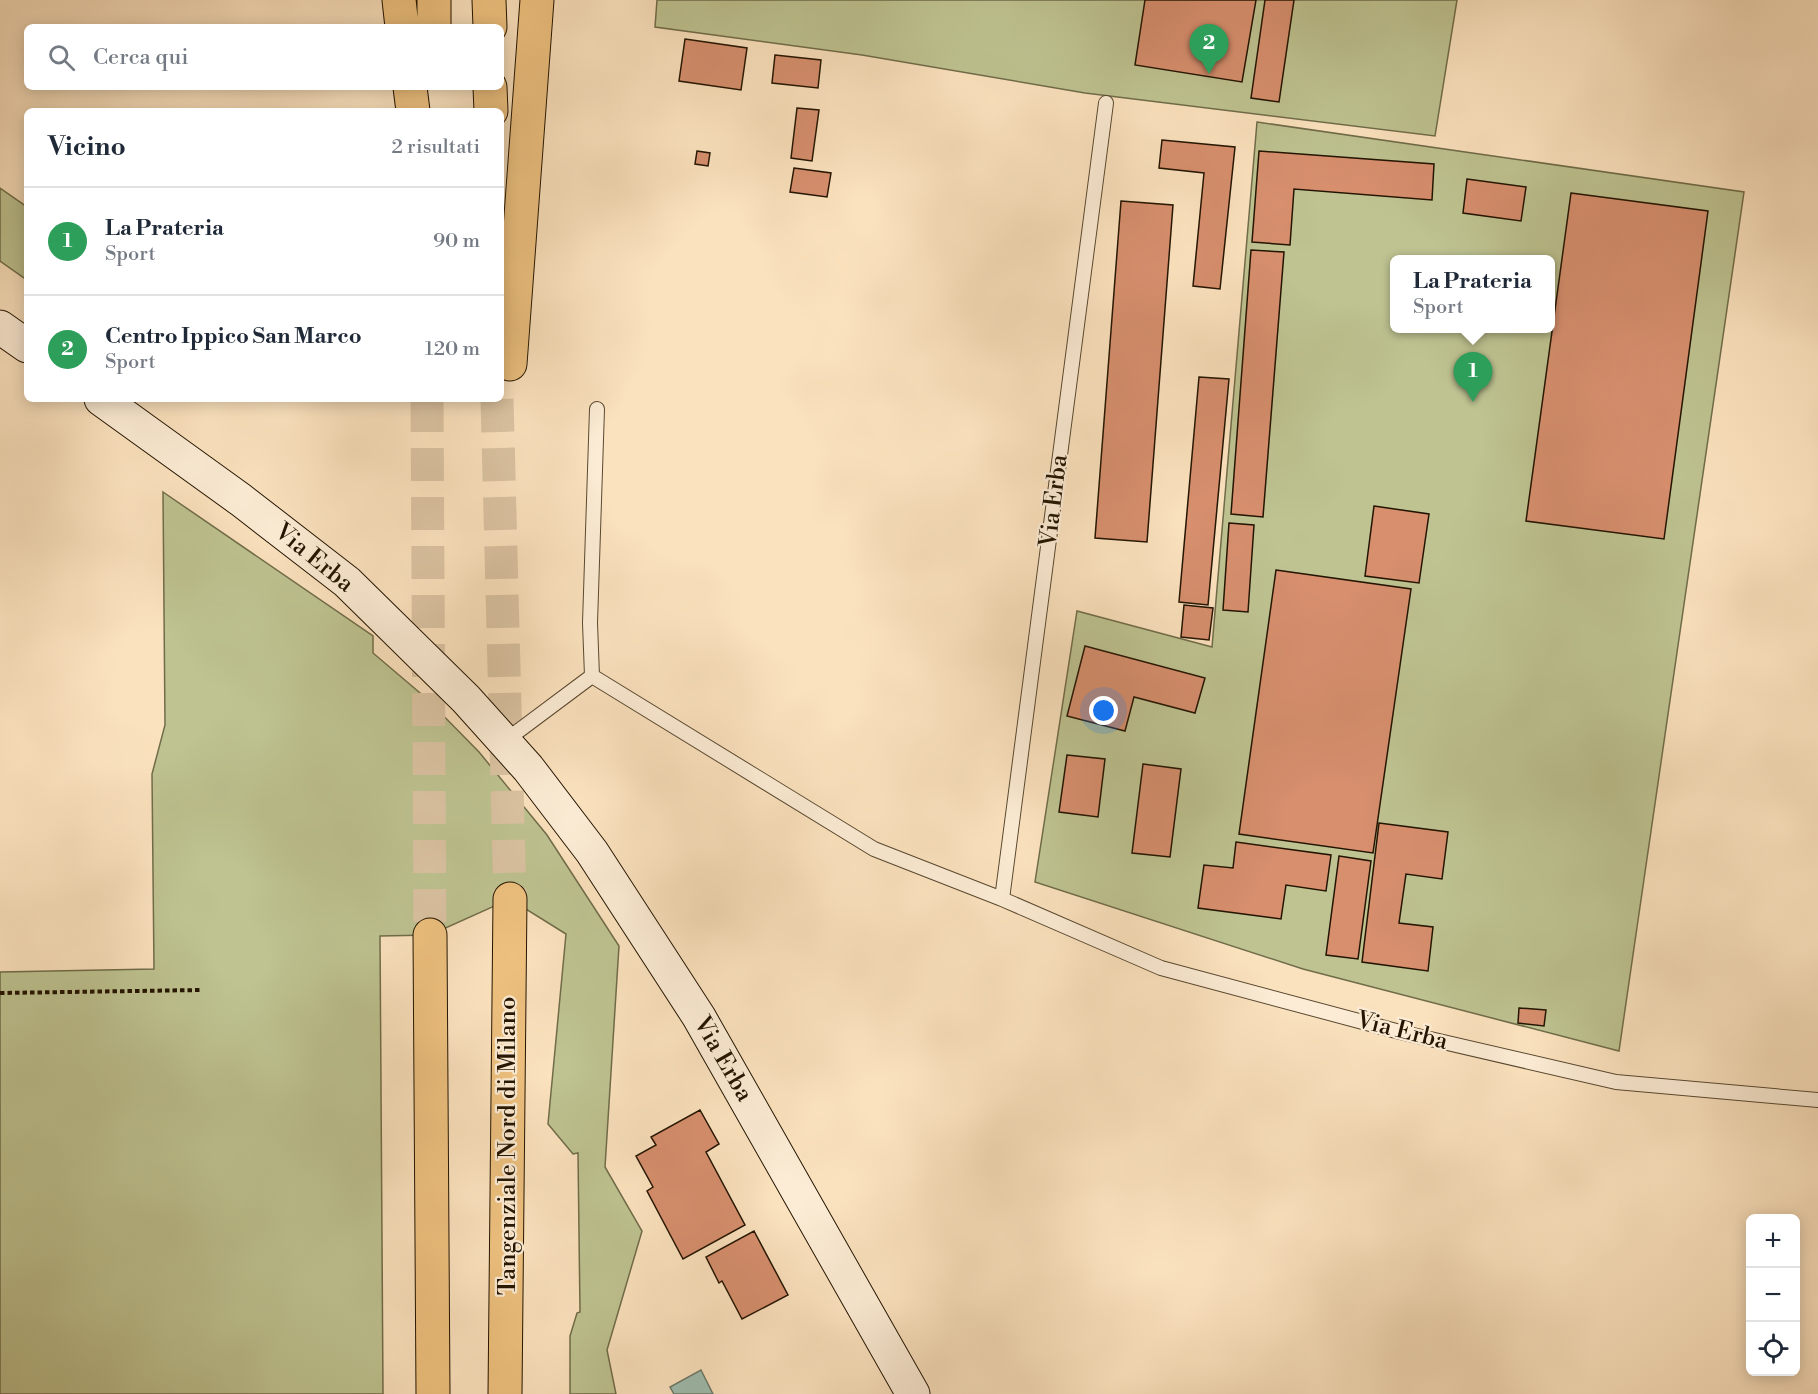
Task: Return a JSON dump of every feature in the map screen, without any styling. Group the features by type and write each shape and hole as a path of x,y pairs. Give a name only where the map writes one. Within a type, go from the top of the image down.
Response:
{"highway":[{"path":"399,0 402,24"},
{"path":"434,0 434,24"},
{"path":"489,0 490,24"},
{"path":"510,364 537,0"},
{"path":"410,90 413,108"},
{"path":"431,108 432,90"},
{"path":"490,90 490,108"},
{"name":"Tangenziale Nord di Milano","path":"506,1394 510,899"},
{"path":"430,935 434,1394"}],"main road":[{"path":"0,327 24,344"},
{"name":"Via Erba","path":"105,402 241,500 346,582 438,670 505,741 572,823 670,970 729,1068 913,1394"}],"lane":[{"name":"Via Erba","path":"1002,898 1106,103"},
{"path":"505,741 592,676 590,623 597,409"},
{"name":"Via Erba","path":"592,676 874,849 1002,898 1161,968 1400,1032 1616,1082 1818,1100"}],"path":[{"path":"0,993 202,990"}],"green space":[{"path":"657,0 1457,0 1435,136 1085,93 862,55 655,27"},
{"path":"1257,122 1744,192 1619,1051 1303,969 1035,882 1077,611 1212,647"},
{"path":"0,188 24,205 24,278 0,261"},
{"path":"163,492 373,636 373,653 426,698 479,752 547,835 619,946 605,1167 642,1231 607,1350 616,1394 570,1394 570,1336 577,1313 580,1312 578,1153 573,1154 548,1124 566,934 510,899 430,935 380,936 383,1394 0,1394 0,972 154,969 152,774 165,725"}],"shaded area":[{"path":"701,1370 713,1394 674,1394 670,1387"}],"building":[{"path":"1145,0 1256,0 1242,82 1135,65"},
{"path":"1265,0 1294,0 1279,102 1251,98"},
{"path":"685,39 747,48 741,90 679,81"},
{"path":"775,55 821,60 818,88 772,83"},
{"path":"797,108 819,110 812,161 791,158"},
{"path":"1162,140 1235,147 1220,289 1193,286 1204,173 1159,168"},
{"path":"697,151 710,153 708,166 695,164"},
{"path":"1259,151 1434,164 1432,200 1294,189 1290,245 1252,242"},
{"path":"794,168 831,173 827,197 790,192"},
{"path":"1467,179 1526,187 1521,221 1463,213"},
{"path":"1571,193 1708,211 1664,539 1526,521 1552,333 1555,333 1555,310"},
{"path":"1121,201 1173,205 1147,542 1095,538"},
{"path":"1251,250 1284,252 1263,517 1231,514"},
{"path":"1199,377 1229,379 1208,605 1179,602"},
{"path":"1374,506 1429,514 1419,583 1365,576"},
{"path":"1229,523 1254,525 1248,612 1223,610"},
{"path":"1276,570 1411,589 1373,853 1239,834"},
{"path":"1184,605 1213,608 1209,640 1181,637"},
{"path":"1085,646 1205,678 1195,713 1134,697 1125,731 1067,716"},
{"path":"1067,755 1105,759 1098,817 1059,812"},
{"path":"1143,764 1181,769 1170,857 1132,853"},
{"path":"1379,823 1448,832 1442,879 1406,874 1399,923 1433,927 1428,971 1362,962"},
{"path":"1236,842 1331,855 1326,891 1286,885 1281,919 1198,908 1204,865 1233,868"},
{"path":"1339,856 1371,861 1358,959 1326,955"},
{"path":"1519,1008 1546,1010 1544,1026 1518,1023"},
{"path":"700,1110 719,1144 706,1152 745,1225 683,1259 647,1191 653,1187 636,1156 656,1145 651,1137"},
{"path":"754,1231 788,1295 742,1319 722,1281 719,1283 706,1257"}],"tunnel":[{"path":"427,402 430,935"},
{"path":"497,402 510,899"}],"place":[{"name":"Centro Ippico San Marco","path":"1209,74"},
{"name":"La Prateria","path":"1473,402"}]}
